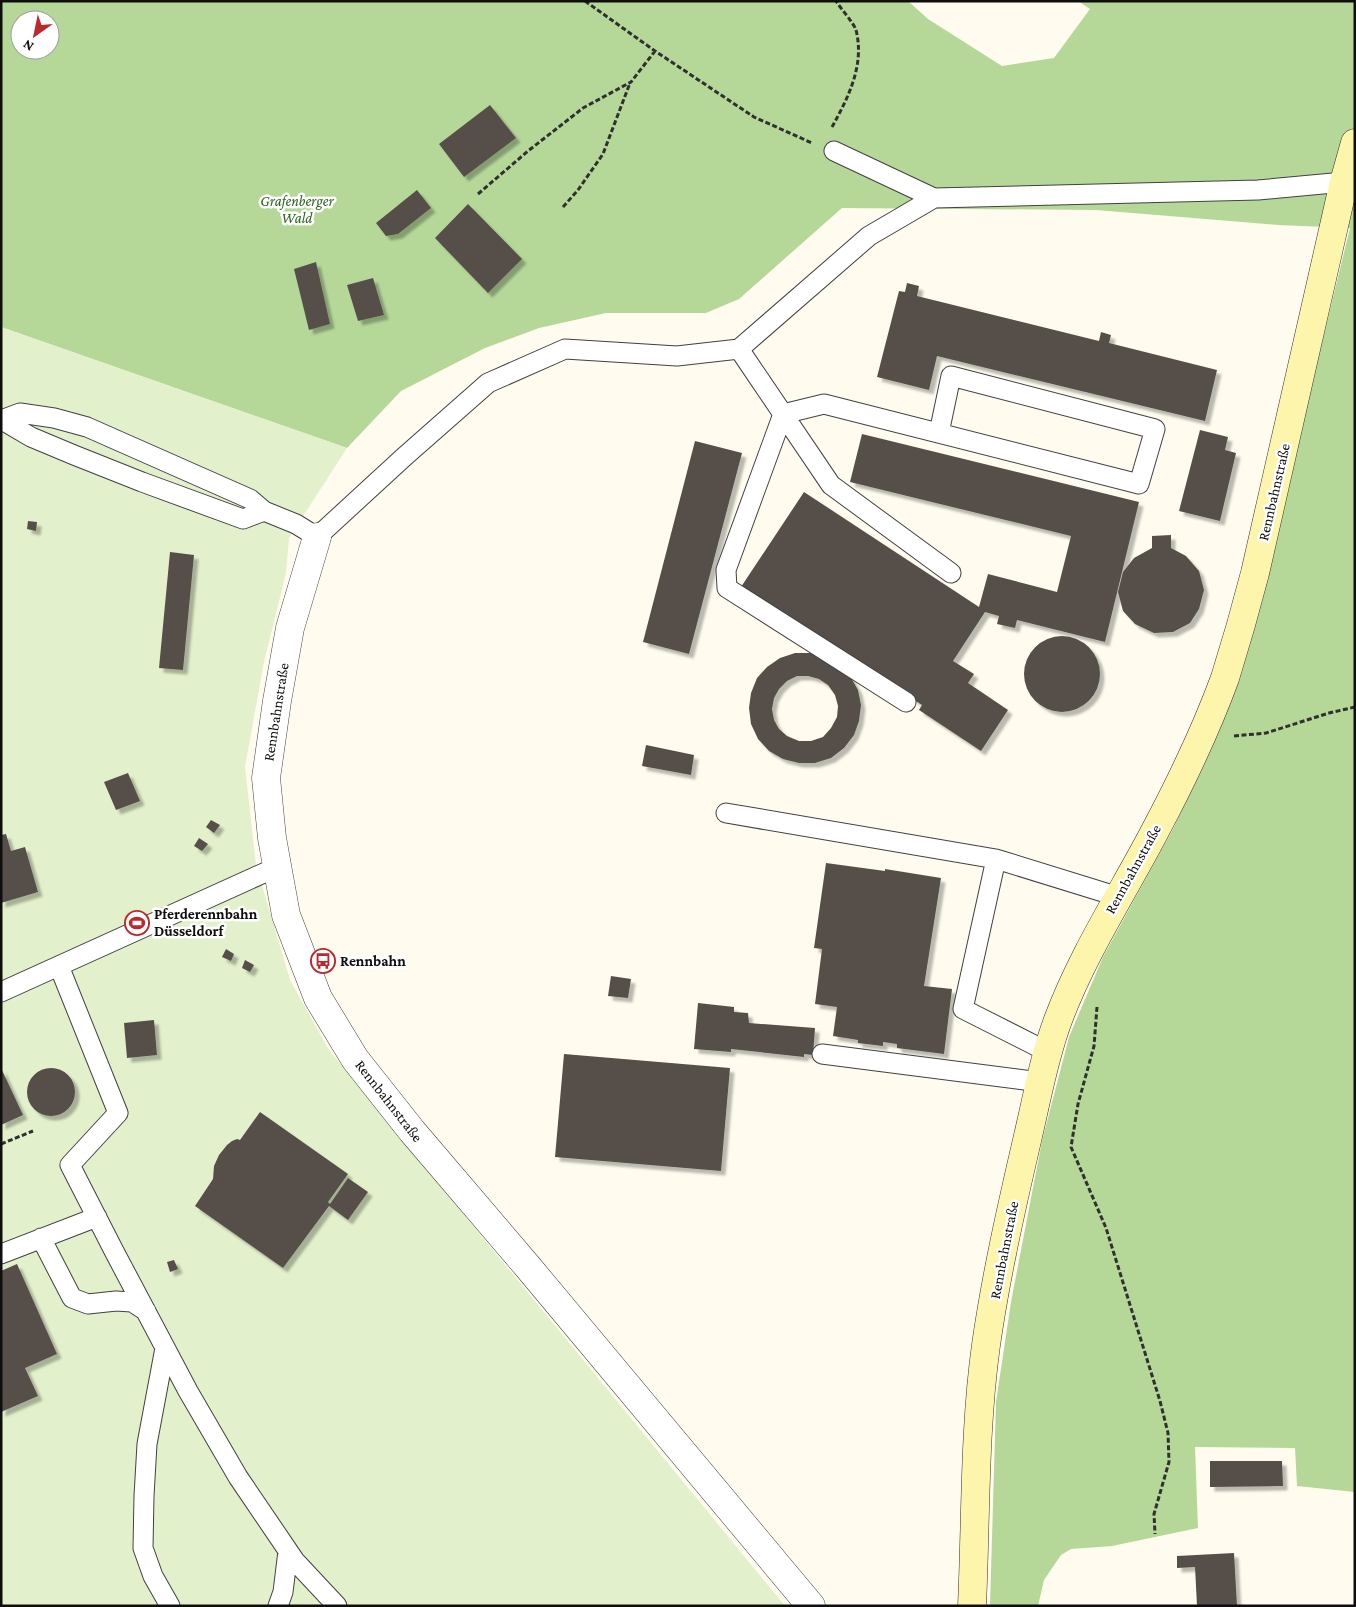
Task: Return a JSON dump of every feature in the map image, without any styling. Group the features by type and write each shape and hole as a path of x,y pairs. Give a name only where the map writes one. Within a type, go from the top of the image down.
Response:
{"street":[{"name":"Rennbahnstraße","path":"972,1606 980,1399 986,1345 1017,1182 1040,1082 1056,1024 1071,985 1155,832 1202,735 1224,679 1253,581 1344,182 1355,143"},
{"name":"Rennbahnstraße","path":"316,537 290,628 266,778 272,838 286,915 318,998 355,1059 412,1131 541,1282 811,1606"}],"lane":[{"path":"828,149 934,198 1258,190 1344,182"},
{"path":"2,420 20,413 54,418 87,426 250,498 264,511 296,524 316,537 488,383 565,349 676,356 739,349 869,236 934,198"},
{"path":"739,349 831,485 951,573"},
{"path":"782,414 824,404 1139,484 1155,429 951,376 939,433"},
{"path":"782,414 726,570 728,588 906,702"},
{"path":"2,420 31,437 74,455 243,519 264,511"},
{"path":"726,813 996,859 1119,897"},
{"path":"996,859 963,1009 1048,1052"},
{"path":"1,992 277,867"},
{"path":"59,966 118,1113 70,1165 188,1391 238,1477 295,1561 337,1606"},
{"path":"822,1054 1040,1082"},
{"path":"1,1254 97,1217"},
{"path":"41,1238 72,1298 88,1304 116,1301 132,1302 146,1311"},
{"path":"166,1348 147,1444 143,1548 154,1576 170,1606"},
{"path":"278,1606 283,1592 288,1551"}],"path":[{"path":"585,1 655,51 754,117 828,149 856,75 858,51 856,29 836,1"},
{"path":"563,207 578,190 603,154 631,82 655,51"},
{"path":"478,194 582,108 631,82"},
{"path":"1202,735 1223,737 1266,733 1329,713 1355,707"},
{"path":"1097,998 1094,1046 1078,1104 1070,1146 1106,1228 1160,1401 1168,1433 1169,1462 1154,1514 1155,1534"},
{"path":"1,1144 33,1131"}],"green space":[{"name":"Grafenberger Wald","path":"1,1 908,1 928,19 1002,66 1054,58 1090,9 1078,1 1355,1 1355,1492 1297,1486 1295,1448 1195,1447 1198,1528 1112,1546 1071,1549 1061,1555 1044,1580 1038,1606 990,1606 996,1402 1011,1302 1042,1141 1069,1037 1103,957 1173,829 1217,735 1232,694 1254,621 1350,228 1278,225 1096,210 842,208 739,299 706,313 606,313 539,328 485,348 401,391 347,448 1,327"},
{"name":"Pferderennbahn Düsseldorf","path":"1,327 347,448 289,538 286,573 264,662 245,767 256,865 290,980 329,1050 785,1606 1,1606"}],"building":[{"path":"490,105 516,138 464,177 439,144"},
{"path":"417,190 431,208 398,234 386,236 376,223"},
{"path":"468,204 522,259 488,293 435,238"},
{"path":"316,262 330,324 309,330 294,269"},
{"path":"373,278 384,315 358,321 347,285"},
{"path":"907,283 919,286 917,296 1099,341 1101,332 1111,335 1109,343 1217,370 1205,421 937,356 929,390 877,377 899,291 905,292"},
{"path":"1200,430 1228,437 1225,450 1236,453 1220,521 1179,511"},
{"path":"862,434 1139,502 1105,642 1017,620 1015,628 997,624 999,616 985,612 953,661 974,674 968,683 1008,710 981,751 919,710 922,705 741,587 804,492 979,607 988,574 1057,592 1071,536 850,482"},
{"path":"695,441 742,453 689,654 643,642"},
{"path":"28,521 37,522 36,531 27,529"},
{"path":"1171,535 1171,548 1186,556 1199,571 1204,590 1199,609 1190,623 1173,632 1154,633 1135,624 1123,611 1118,592 1123,572 1134,558 1152,548 1152,536"},
{"path":"170,552 194,555 183,670 159,668"},
{"path":"1062,636 1076,639 1089,647 1097,660 1100,674 1097,688 1089,701 1076,709 1062,712 1048,709 1035,701 1027,688 1024,674 1027,660 1035,647 1048,639"},
{"path":"795,653 811,653 826,656 850,676 858,690 861,705 859,721 854,735 844,748 831,758 815,763 799,763 783,759 769,751 758,739 751,724 749,708 751,693 757,678 767,667 780,658","holes":["797,676 819,679 828,685 835,695 838,706 837,717 823,737 811,741 799,741 787,736 779,729 774,720 772,709 774,698 787,681"]},
{"path":"646,745 694,755 691,775 642,766"},
{"path":"128,773 140,801 116,810 104,782"},
{"path":"211,820 220,825 214,833 206,827"},
{"path":"6,834 11,851 25,847 38,892 1,903 1,835"},
{"path":"199,838 208,844 202,851 194,846"},
{"path":"826,863 885,871 885,869 941,878 924,986 952,989 944,1054 897,1048 897,1044 883,1042 883,1046 858,1043 858,1040 833,1036 837,1007 815,1004 822,949 814,948"},
{"path":"226,949 234,954 231,961 222,957"},
{"path":"245,960 254,965 250,972 242,968"},
{"path":"611,976 631,979 628,998 608,996"},
{"path":"698,1003 734,1007 734,1012 748,1013 749,1023 815,1028 813,1055 804,1054 804,1057 731,1049 731,1052 694,1049"},
{"path":"154,1020 157,1055 127,1058 124,1023"},
{"path":"564,1054 730,1068 721,1171 555,1157"},
{"path":"1,1068 23,1115 1,1125"},
{"path":"46,1068 56,1068 68,1075 75,1087 75,1097 68,1109 56,1116 46,1116 38,1112 31,1105 27,1097 27,1087 31,1079 38,1072"},
{"path":"260,1112 348,1174 328,1202 330,1204 348,1178 368,1192 348,1220 329,1206 283,1268 195,1206 213,1179 214,1166 219,1155 232,1141 240,1140"},
{"path":"174,1260 178,1269 170,1272 167,1262"},
{"path":"17,1264 57,1354 25,1368 38,1396 1,1412 1,1271"},
{"path":"1210,1461 1282,1461 1283,1486 1210,1487"},
{"path":"1234,1553 1237,1606 1197,1606 1195,1567 1177,1568 1177,1556"}],"place":[{"name":"Pferderennbahn Düsseldorf","path":"137,923"},
{"name":"Rennbahn","path":"323,961"}]}
